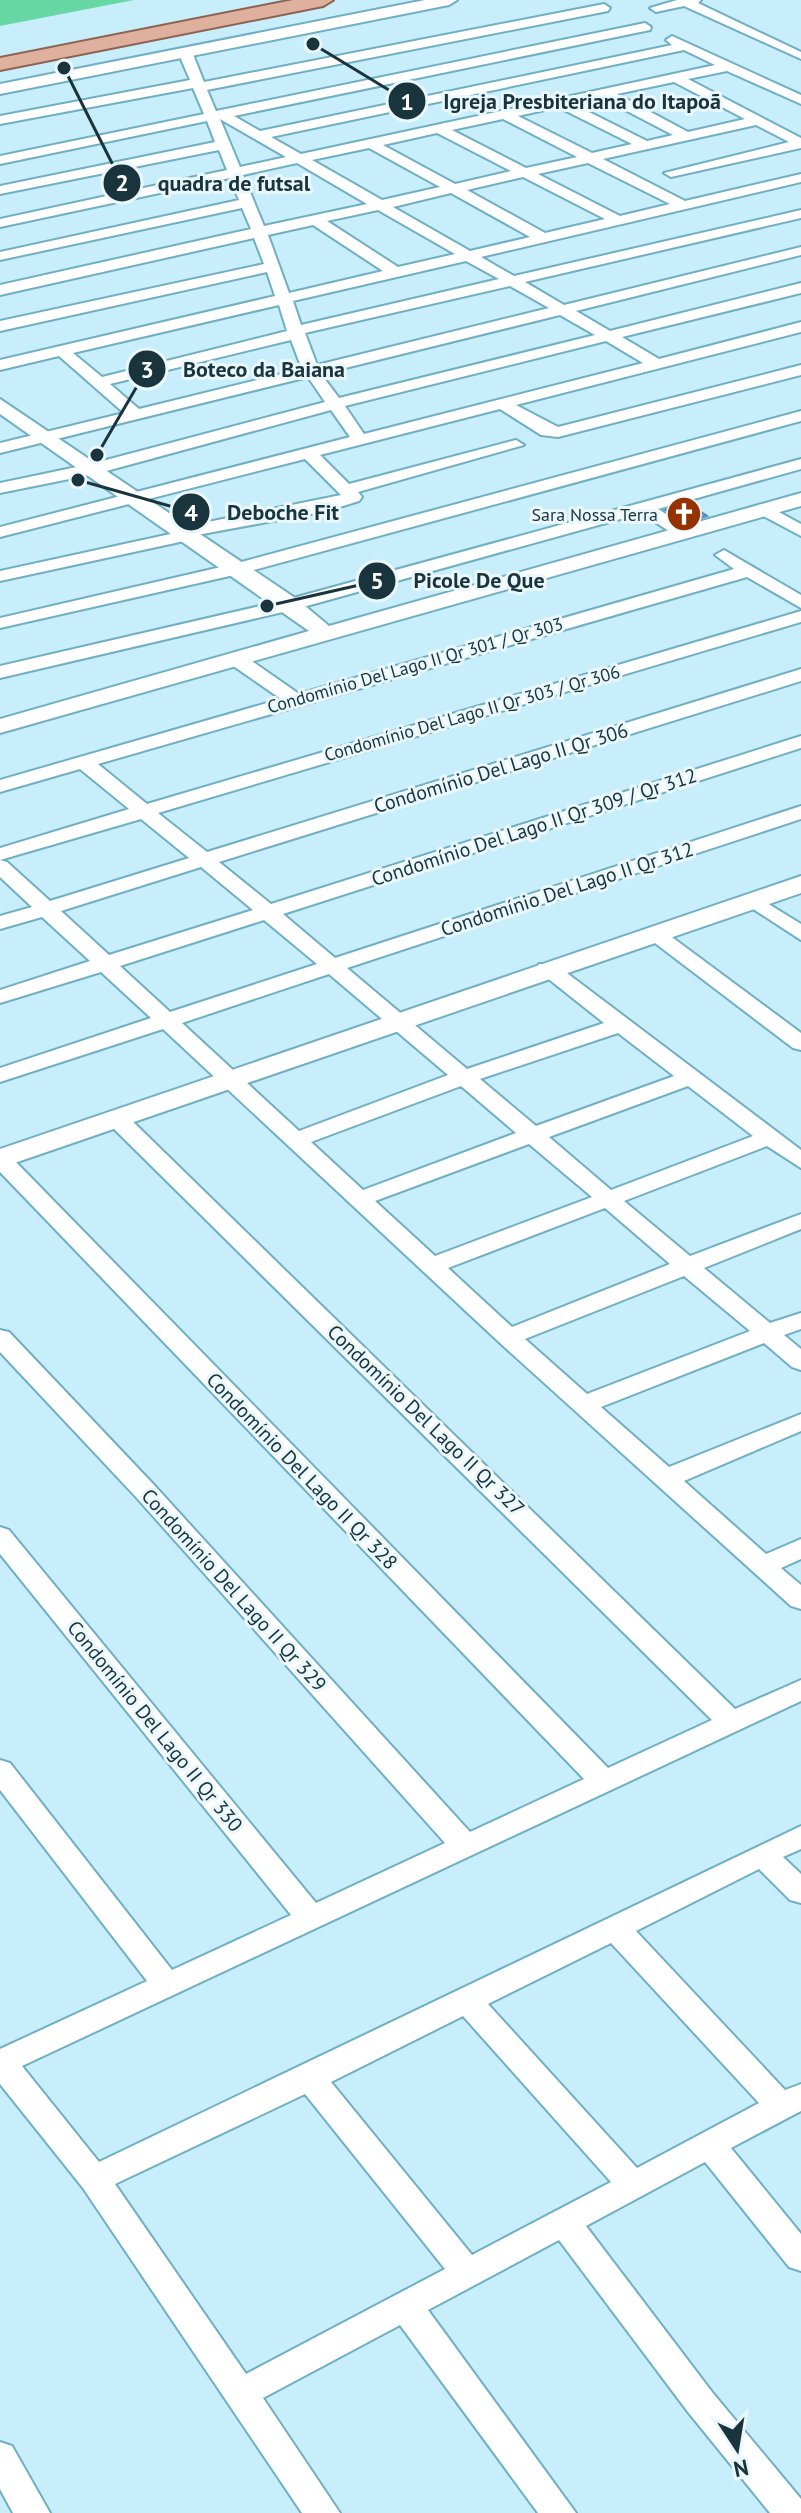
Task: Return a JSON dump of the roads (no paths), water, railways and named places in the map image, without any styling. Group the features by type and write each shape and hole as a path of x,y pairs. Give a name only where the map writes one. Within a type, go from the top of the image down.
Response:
{"main road":[{"path":"0,44 231,0"},
{"path":"0,64 323,0"}],"street":[{"path":"0,89 449,0"},
{"path":"587,0 801,100"},
{"path":"656,8 690,1 800,58"},
{"path":"0,120 604,8"},
{"path":"3,157 144,131 645,27"},
{"path":"256,136 686,46"},
{"path":"185,52 199,85 217,115 223,145 259,231 310,369 361,441"},
{"path":"0,223 730,66"},
{"path":"674,77 801,144"},
{"path":"602,92 687,137"},
{"path":"100,100 144,131"},
{"path":"559,102 644,145"},
{"path":"34,113 78,144"},
{"path":"504,114 680,204"},
{"path":"217,115 298,158 657,364"},
{"path":"0,290 756,121"},
{"path":"437,128 615,219"},
{"path":"370,143 540,236"},
{"path":"671,173 801,144"},
{"path":"0,190 223,145"},
{"path":"0,365 540,236 801,178"},
{"path":"0,256 245,203"},
{"path":"96,383 509,280 801,214"},
{"path":"314,219 395,272"},
{"path":"0,448 133,412 801,251"},
{"path":"0,326 271,267"},
{"path":"0,488 93,469 335,404 801,288"},
{"path":"0,532 138,500 801,327"},
{"path":"61,350 133,412"},
{"path":"503,404 547,431 558,432 801,370"},
{"path":"0,405 290,605 327,635"},
{"path":"0,623 237,569 801,416"},
{"path":"0,576 347,496 516,445"},
{"path":"309,454 347,496"},
{"path":"0,672 290,605 801,464"},
{"path":"0,726 239,661 801,499"},
{"path":"645,508 682,532"},
{"path":"764,509 801,531"},
{"path":"724,555 801,603"},
{"name":"Condomínio Del Lago II Qr 301 / Qr 303","path":"0,786 747,571"},
{"name":"Condomínio Del Lago II Qr 303 / Qr 306","path":"0,854 801,616"},
{"path":"239,661 295,700"},
{"name":"Condomínio Del Lago II Qr 306","path":"0,923 801,675"},
{"name":"Condomínio Del Lago II Qr 309 / Qr 312","path":"0,997 801,742"},
{"path":"83,762 268,912 801,1362"},
{"name":"Condomínio Del Lago II Qr 312","path":"0,1075 801,812"},
{"path":"0,866 508,1337 801,1600"},
{"path":"0,1159 801,884"},
{"path":"754,901 801,934"},
{"path":"654,933 801,1043"},
{"path":"547,969 801,1161"},
{"path":"295,1140 464,1077 620,1025"},
{"path":"359,1199 692,1077"},
{"name":"Condomínio Del Lago II Qr 327","path":"117,1119 732,1723"},
{"path":"432,1266 609,1202 771,1137"},
{"name":"Condomínio Del Lago II Qr 328","path":"0,1159 604,1782"},
{"path":"508,1337 801,1221"},
{"path":"583,1405 801,1320"},
{"name":"Condomínio Del Lago II Qr 329","path":"0,1337 156,1503 465,1846"},
{"path":"667,1478 801,1422"},
{"name":"Condomínio Del Lago II Qr 330","path":"0,1536 310,1917"},
{"path":"762,1566 801,1548"},
{"path":"322,2513 94,2179 0,2062 801,1690"},
{"path":"0,1770 167,1985"},
{"path":"94,2179 310,2078 801,1836"},
{"path":"763,1855 801,1892"},
{"path":"239,2394 407,2308 791,2101 616,1929"},
{"path":"467,2000 633,2185"},
{"path":"310,2078 468,2274"},
{"path":"709,2143 801,2258"},
{"path":"565,2223 700,2402 791,2513"},
{"path":"407,2308 558,2513"},
{"path":"0,2457 32,2513"}],"place":[{"name":"Igreja Presbiteriana do Itapoã","path":"313,44"},
{"name":"quadra de futsal","path":"64,68"},
{"name":"Boteco da Baiana","path":"97,455"},
{"name":"Deboche Fit","path":"78,480"},
{"name":"Sara Nossa Terra","path":"684,514"},
{"name":"Picole De Que","path":"267,606"}]}
